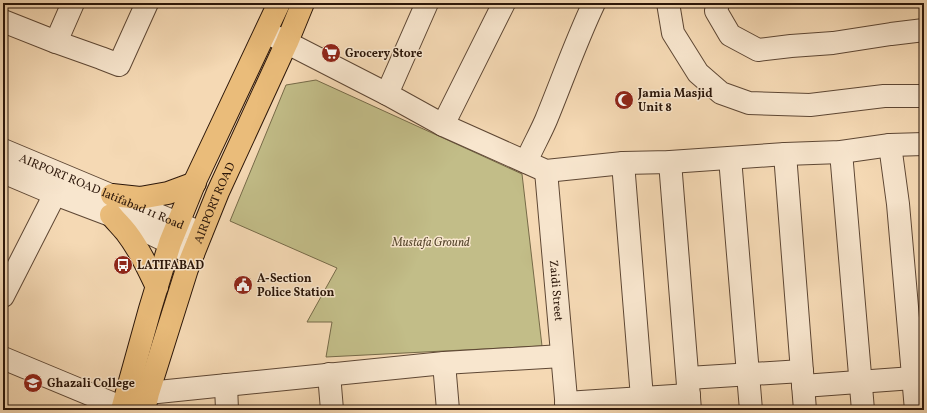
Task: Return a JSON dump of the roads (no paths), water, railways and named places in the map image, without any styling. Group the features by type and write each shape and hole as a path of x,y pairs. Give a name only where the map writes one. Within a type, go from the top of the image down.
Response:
{"main road":[{"path":"124,409 157,287 174,233 195,183 279,3"},
{"name":"AIRPORT ROAD","path":"146,402 187,270 201,233 303,3"},
{"path":"157,287 148,267 138,249 125,231 112,205 168,193 195,183"}],"street":[{"path":"56,42 73,3"},
{"path":"3,20 56,42 119,65 147,3"},
{"path":"387,94 427,3"},
{"path":"443,125 504,3"},
{"path":"526,162 545,121 594,3"},
{"path":"668,3 673,33 698,74 721,93 749,102 810,105 884,96 924,96"},
{"path":"718,3 716,11 730,35 758,50 833,43 924,30"},
{"path":"266,32 387,94 443,125 546,171 623,163 670,162 785,154 842,152 890,145 924,144"},
{"path":"890,145 916,368 916,410"},
{"name":"AIRPORT ROAD latifabad 11 Road","path":"3,150 112,205 174,233 193,254"},
{"path":"842,152 863,410"},
{"path":"785,154 805,410"},
{"path":"730,158 751,410"},
{"path":"670,162 689,394"},
{"path":"623,163 642,404"},
{"name":"Zaidi Street","path":"546,171 567,406"},
{"name":"AIRPORT ROAD latifabad 11 Road","path":"3,172 55,194 112,205"},
{"path":"3,296 55,194"},
{"name":"AIRPORT ROAD latifabad 11 Road","path":"174,233 201,233"},
{"path":"146,402 226,385 444,363 562,356"},
{"path":"3,358 124,409"},
{"path":"444,363 448,410"},
{"path":"567,406 642,404 689,394 748,375 860,382 916,368"},
{"path":"329,374 332,410"},
{"path":"226,385 228,410"}],"place":[{"name":"Grocery Store","path":"331,53"},
{"name":"Jamia Masjid Unit 8","path":"624,100"},
{"name":"LATIFABAD","path":"123,265"},
{"name":"A-Section Police Station","path":"243,285"},
{"name":"Ghazali College","path":"33,383"}],"park label":[{"name":"Mustafa Ground","path":"431,242"}]}
